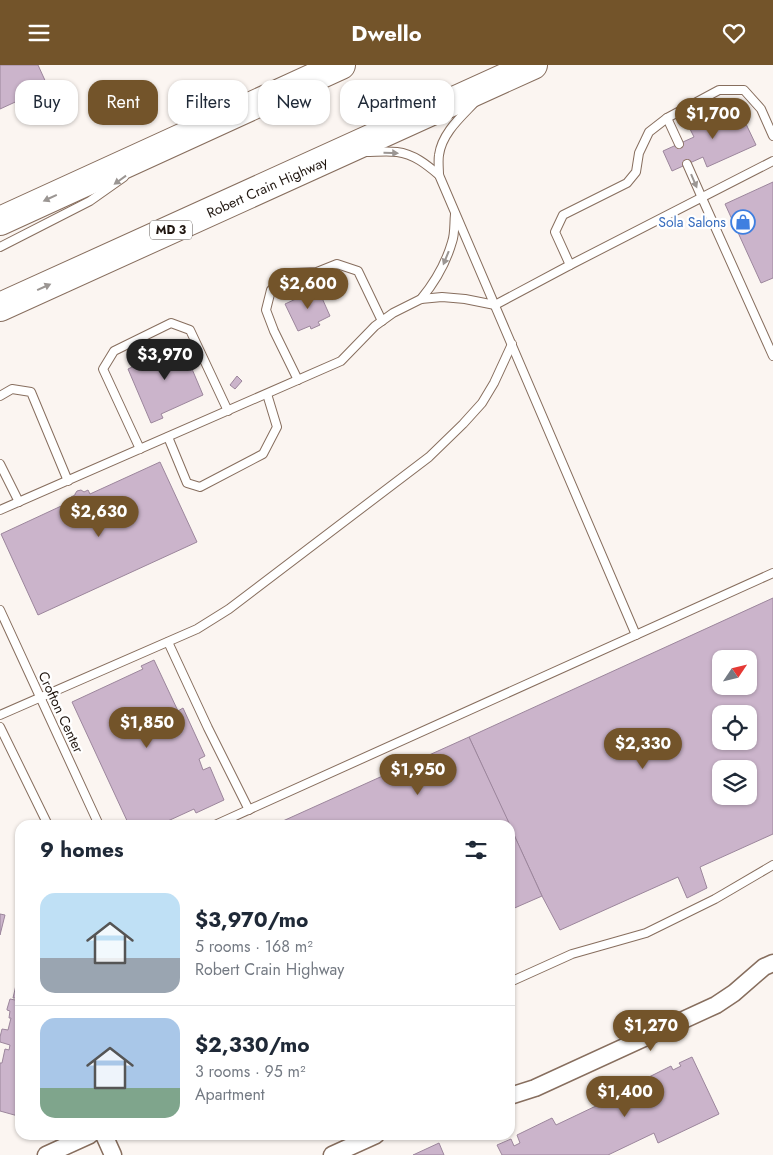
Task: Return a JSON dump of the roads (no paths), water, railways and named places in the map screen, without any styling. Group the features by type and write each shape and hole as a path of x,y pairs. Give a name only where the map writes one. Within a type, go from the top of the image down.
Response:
{"highway":[{"path":"0,221 341,65"},
{"name":"Robert Crain Highway","path":"0,307 533,65"}],"street":[{"path":"515,1094 535,1088 716,1005 734,993 764,967 773,963"},
{"path":"46,1155 79,1140"},
{"path":"106,1140 113,1155"},
{"path":"332,1155 365,1140"}],"lane":[{"path":"492,84 452,127 444,139 439,154 439,175 636,635"},
{"path":"570,265 555,232 563,215 627,183 636,172 639,153 649,132 667,118 719,90 744,90 761,109 773,136"},
{"path":"667,118 679,144"},
{"path":"136,169 174,141"},
{"path":"342,152 398,153 413,157 439,175"},
{"path":"0,510 341,361 375,326 393,313 421,299 442,297 495,305 773,161"},
{"path":"687,164 773,356"},
{"path":"0,247 90,201 128,174"},
{"path":"421,299 435,281 453,241 455,211"},
{"path":"298,380 266,310 271,290 292,273 317,272 338,265 358,271 382,321"},
{"path":"140,449 103,369 114,351 171,323 190,330 228,411"},
{"path":"0,715 197,629 229,609 430,457 464,424 482,403 494,383 512,344"},
{"path":"0,396 12,389 30,392 68,481"},
{"path":"168,437 186,483 200,487 263,454 277,427 267,394"},
{"path":"0,464 19,502"},
{"path":"226,820 773,573"},
{"name":"Crofton Center","path":"0,610 97,820"},
{"path":"168,642 249,810"},
{"path":"0,727 46,820"},
{"path":"515,980 572,954 646,933 715,899 773,865"}],"place":[{"name":"Sola Salons","path":"743,222"}]}
